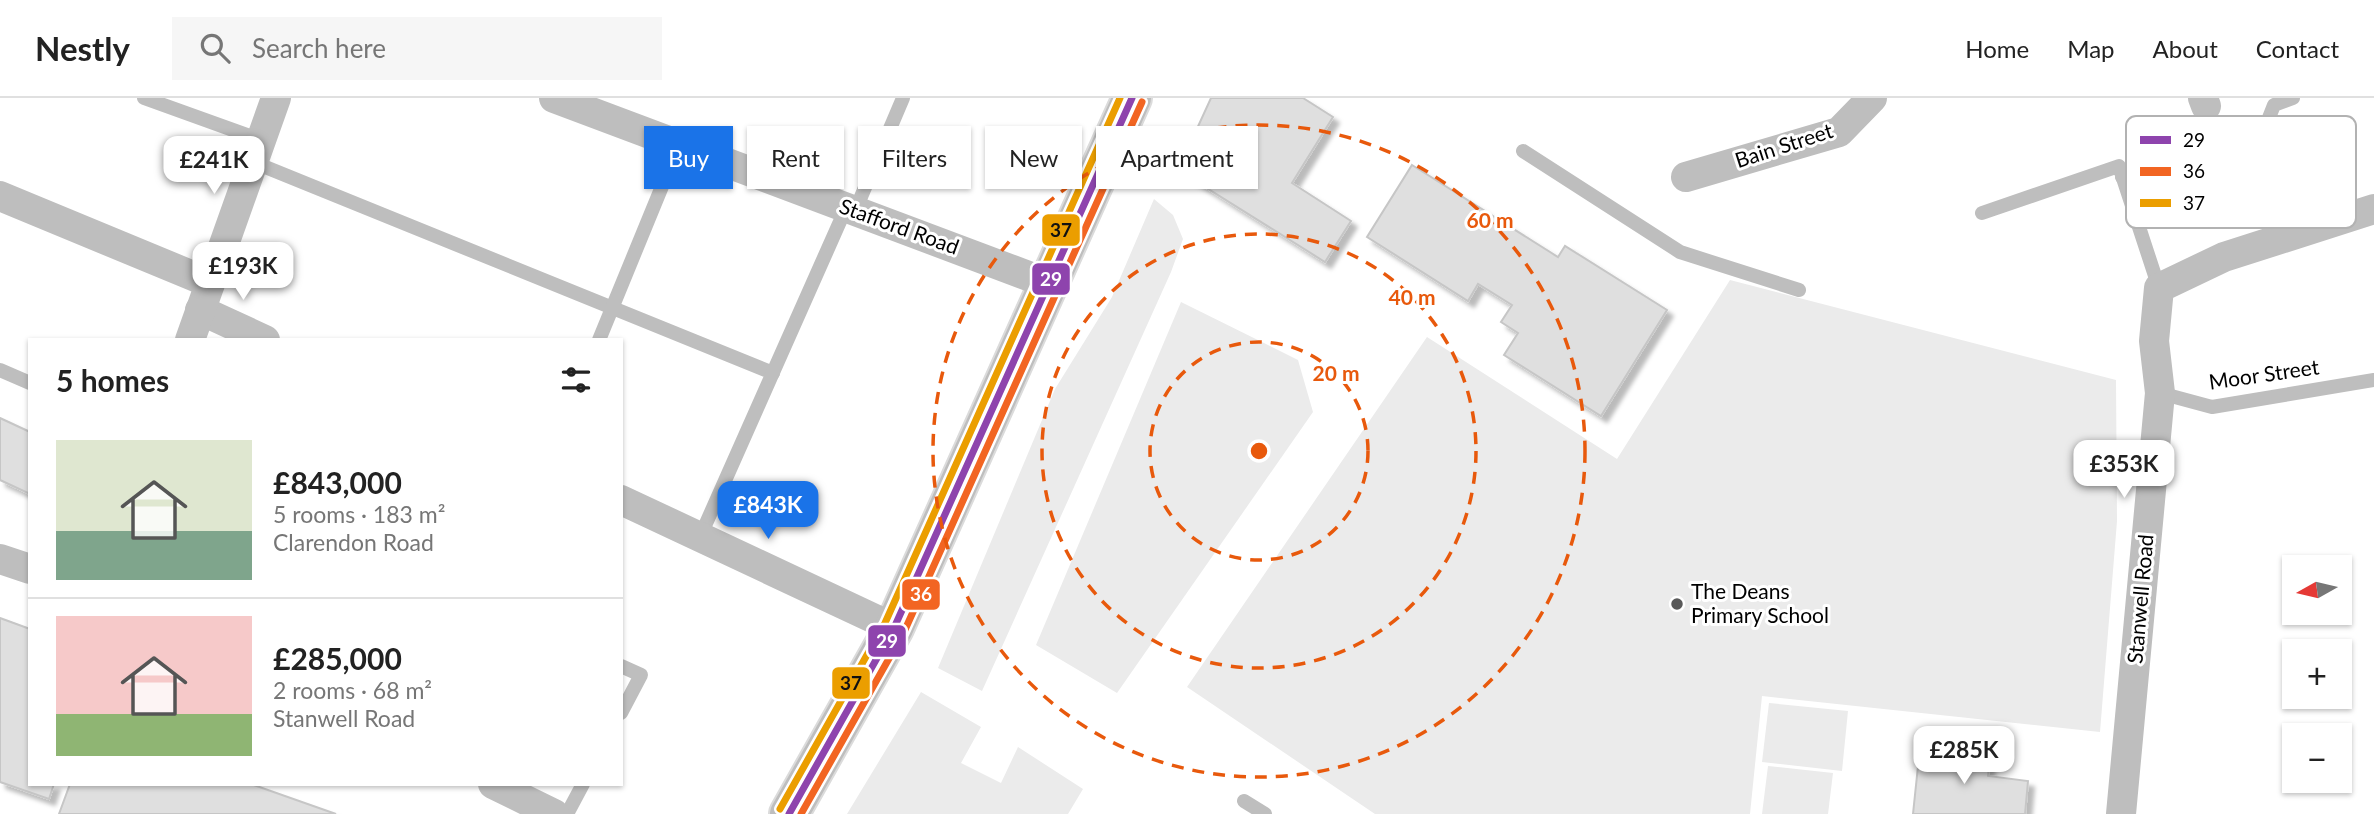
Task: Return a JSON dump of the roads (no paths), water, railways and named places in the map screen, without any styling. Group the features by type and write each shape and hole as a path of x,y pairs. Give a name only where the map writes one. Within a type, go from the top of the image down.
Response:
{"main road":[{"path":"789,814 894,628 1132,98"}],"street":[{"path":"191,338 276,98"},
{"name":"Stafford Road","path":"554,98 644,132"},
{"name":"Bain Street","path":"1686,177 1839,132 1872,98"},
{"name":"Stafford Road","path":"733,165 1047,283"},
{"path":"0,196 205,297 262,338"},
{"path":"2356,215 2374,209"},
{"path":"2159,288 2224,257 2315,228"},
{"name":"Stanwell Road","path":"2121,814 2160,393 2154,341 2159,288"},
{"path":"623,501 894,628"},
{"path":"0,559 28,568"},
{"path":"497,786 554,814"}],"lane":[{"path":"144,98 612,308 773,373"},
{"path":"700,537 773,373 904,98"},
{"path":"2270,116 2274,105 2292,98"},
{"path":"1523,151 1680,252 1799,290"},
{"path":"1982,213 2119,166 2126,189"},
{"path":"2122,177 2126,176"},
{"path":"600,338 660,189"},
{"path":"2139,228 2159,288"},
{"path":"0,370 28,382"},
{"name":"Moor Street","path":"2160,393 2212,407 2374,380"},
{"path":"623,667 641,675 623,709"},
{"path":"567,814 582,786"},
{"path":"1244,801 1265,814"}],"place":[{"name":"The Deans Primary School","path":"1677,604"}]}
